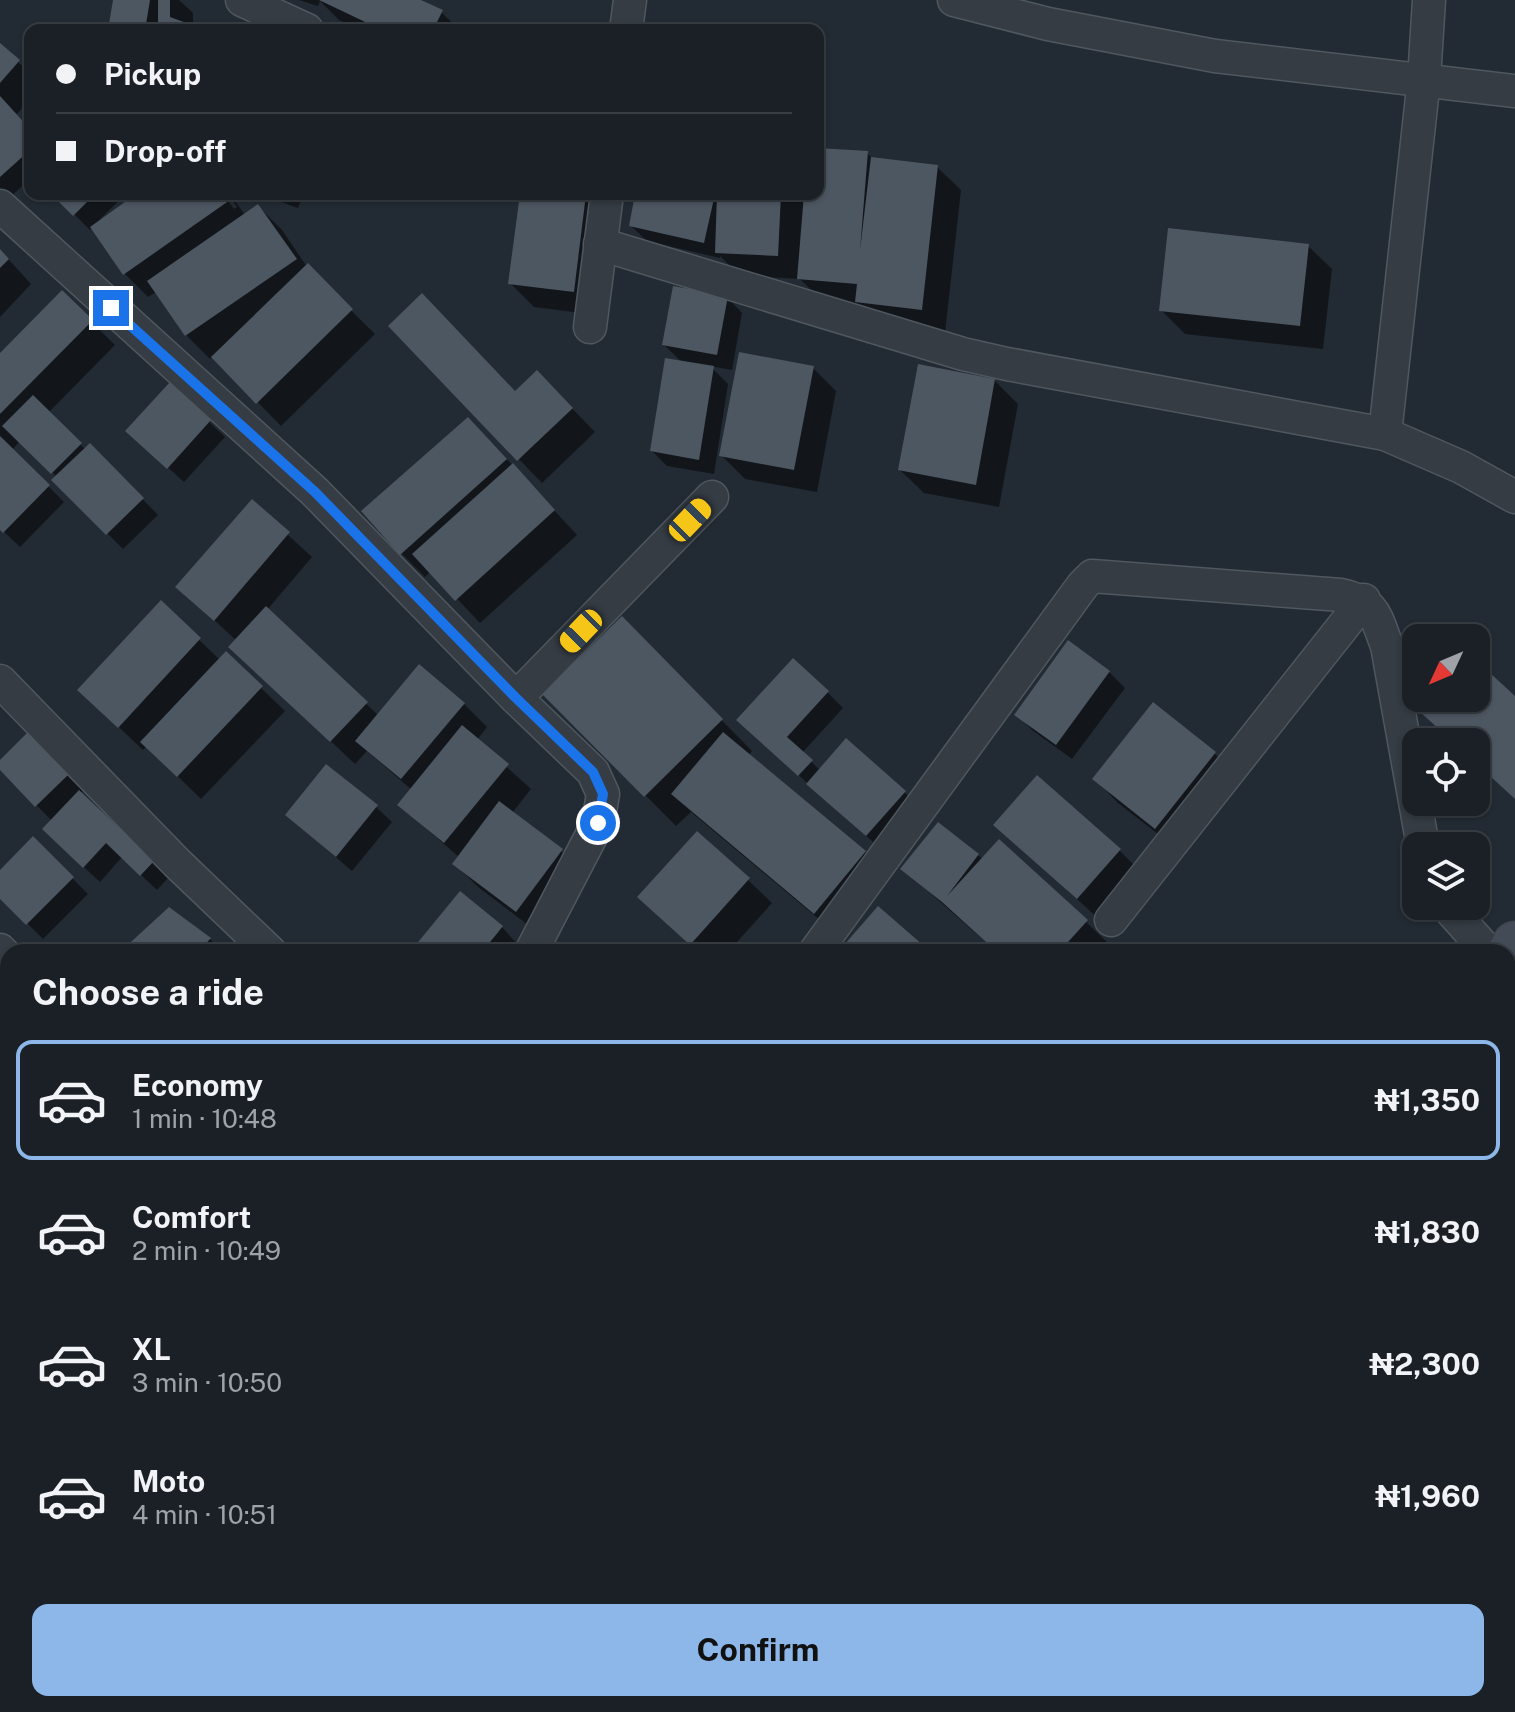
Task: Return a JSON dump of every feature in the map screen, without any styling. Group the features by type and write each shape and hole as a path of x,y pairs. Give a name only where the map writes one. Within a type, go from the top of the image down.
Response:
{"street":[{"path":"242,0 294,24"},
{"path":"627,24 630,0"},
{"path":"954,0 1048,24 1215,56 1515,91"},
{"path":"1385,434 1424,79 1429,0"},
{"path":"590,327 606,200"},
{"path":"0,206 315,492 516,698 593,772 603,794 598,823 535,944"},
{"path":"600,244 963,354 1385,434 1461,467 1515,497"},
{"path":"516,698 712,497"},
{"path":"821,944 1092,576 1341,595 1364,600 1375,616 1387,646 1420,832"},
{"path":"1111,920 1364,600"},
{"path":"0,681 177,863 262,944"},
{"path":"1459,920 1481,944"}],"building":[{"path":"113,0 150,0 146,24 109,24"},
{"path":"158,0 170,0 170,17 189,24 158,24"},
{"path":"319,0 421,0 443,10 436,24 369,24"},
{"path":"0,43 20,60 0,83"},
{"path":"0,96 24,122 24,155 0,177"},
{"path":"824,148 868,151 860,250 871,157 938,165 922,310 855,302 857,284 797,279 804,200 824,200"},
{"path":"57,200 89,200 73,216"},
{"path":"128,200 230,200 123,275 90,227"},
{"path":"519,200 585,200 574,292 508,284"},
{"path":"634,200 714,200 704,243 629,226"},
{"path":"717,200 781,200 778,256 715,253"},
{"path":"258,204 297,259 185,336 147,281"},
{"path":"1168,228 1309,244 1300,326 1159,311"},
{"path":"0,249 9,259 0,268"},
{"path":"308,263 353,309 256,404 211,357"},
{"path":"673,286 728,296 717,355 662,345"},
{"path":"62,290 93,320 0,414 0,353"},
{"path":"422,293 515,391 537,370 573,408 517,461 388,326"},
{"path":"739,352 814,366 794,470 719,456"},
{"path":"665,358 714,366 699,460 650,451"},
{"path":"918,364 995,379 976,485 898,470"},
{"path":"170,382 211,420 167,469 125,431"},
{"path":"33,395 82,443 51,474 2,426"},
{"path":"468,417 507,459 400,555 361,511"},
{"path":"0,436 50,485 3,533 0,530"},
{"path":"90,443 144,498 106,535 51,480"},
{"path":"513,463 555,510 455,601 412,554"},
{"path":"252,499 290,532 214,621 175,587"},
{"path":"161,600 201,638 118,728 77,690"},
{"path":"266,606 368,702 330,742 228,647"},
{"path":"622,616 723,719 644,797 542,694"},
{"path":"1068,640 1110,671 1056,745 1014,715"},
{"path":"226,651 263,686 177,777 140,742"},
{"path":"793,658 829,691 787,737 813,760 798,776 736,720"},
{"path":"419,664 465,703 401,779 355,741"},
{"path":"1490,673 1515,696 1515,799 1490,776 1490,728 1438,728 1420,712 1490,712"},
{"path":"1153,702 1216,752 1155,829 1092,779"},
{"path":"462,725 509,764 444,843 397,805"},
{"path":"28,732 69,774 35,807 0,770 0,760"},
{"path":"723,732 866,851 814,914 671,794"},
{"path":"846,738 906,791 866,836 806,784"},
{"path":"326,764 378,805 336,857 285,815"},
{"path":"1037,775 1121,849 1077,899 993,825"},
{"path":"79,790 154,861 140,876 106,843 83,868 42,829"},
{"path":"499,801 563,849 516,912 452,864"},
{"path":"938,822 979,854 947,896 999,839 1088,920 1066,944 988,944 900,869"},
{"path":"697,831 750,878 691,944 637,897"},
{"path":"33,836 74,877 26,925 0,899 0,870"},
{"path":"460,891 503,926 488,944 417,944"},
{"path":"878,906 922,944 845,944"},
{"path":"169,907 211,938 205,944 129,944"}],"route":[{"path":"111,308 315,492 516,698 593,772 603,794 598,823"}]}
